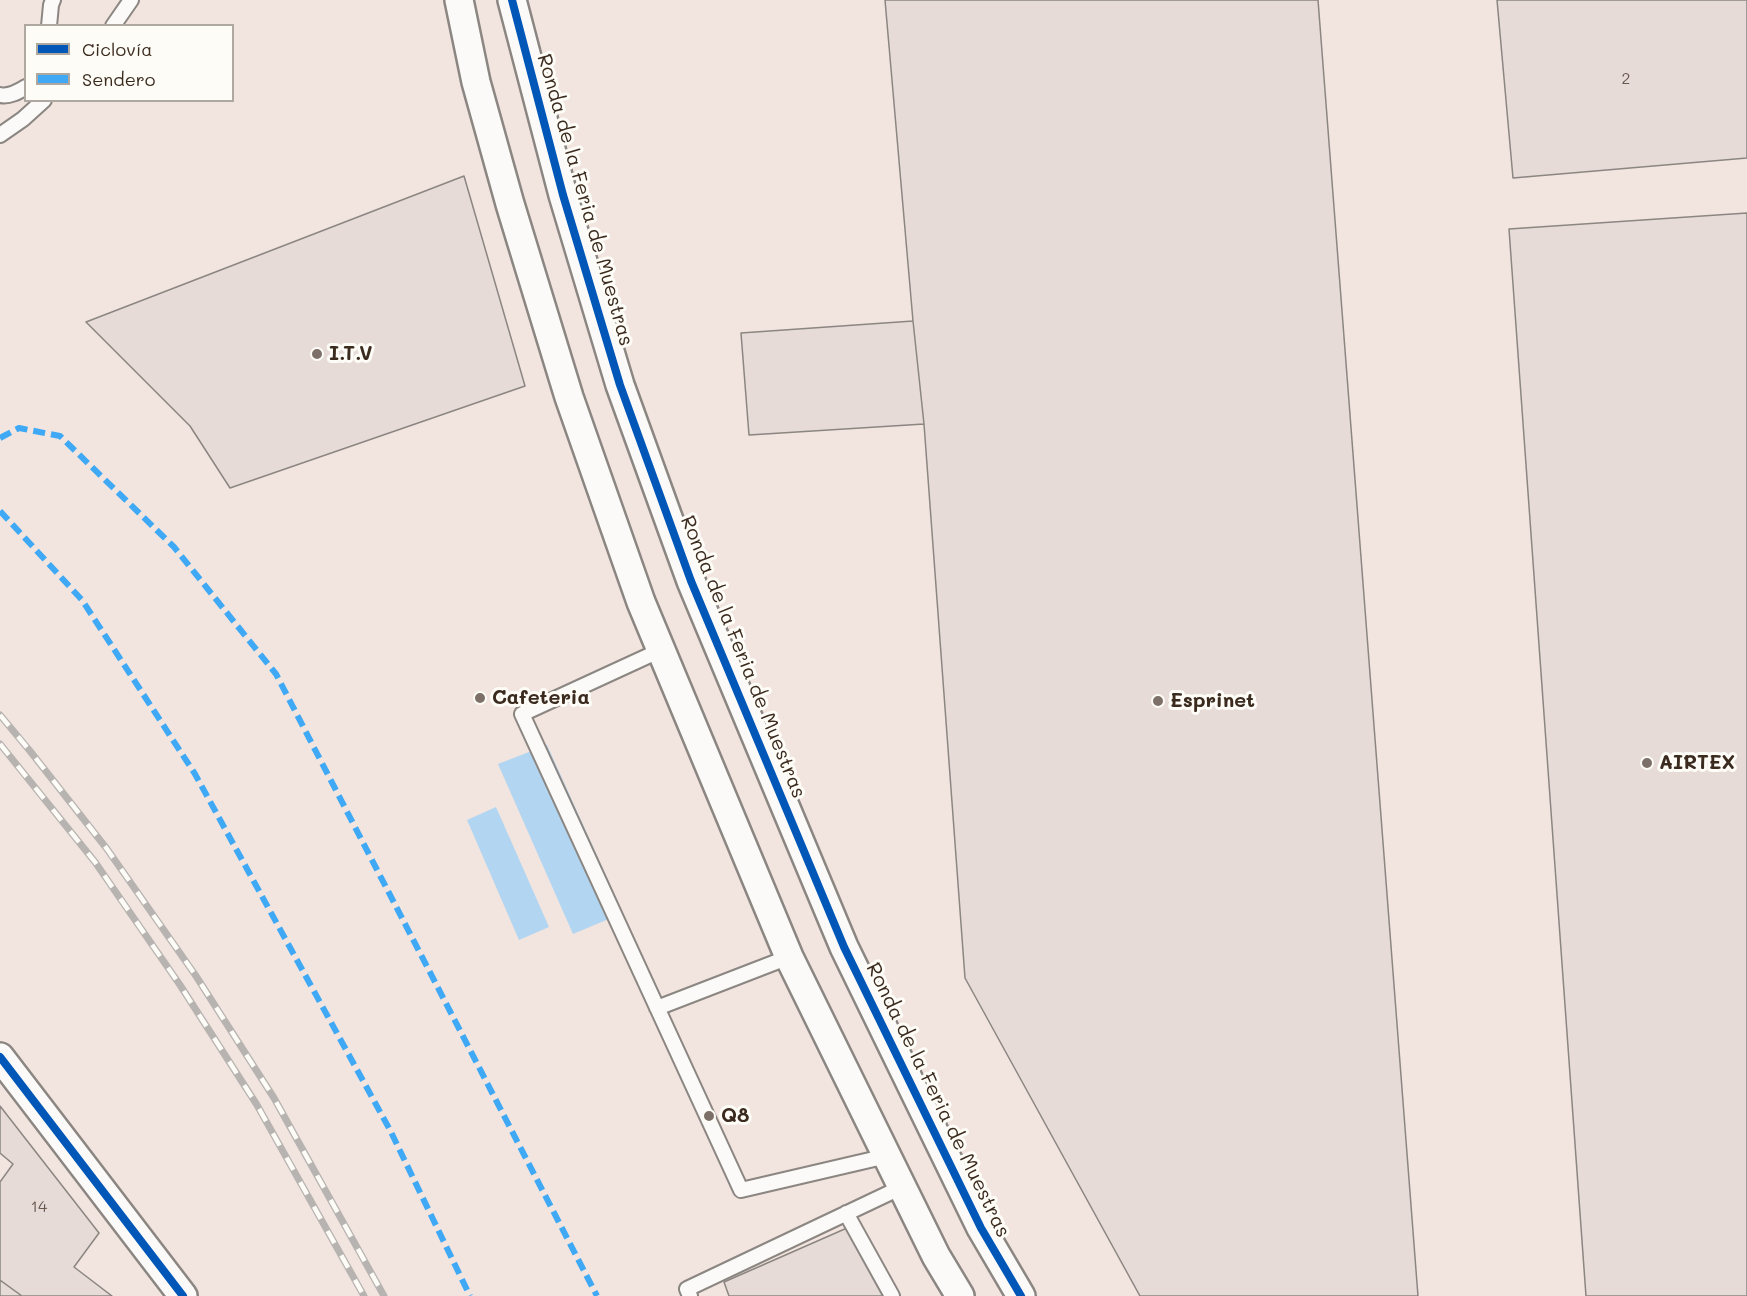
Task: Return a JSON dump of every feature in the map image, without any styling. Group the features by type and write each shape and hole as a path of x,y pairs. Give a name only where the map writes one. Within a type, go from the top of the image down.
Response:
{"street":[{"path":"459,0 476,82 503,182 569,397 641,602 789,957 936,1256 960,1296"},
{"name":"Ronda de la Feria de Muestras","path":"512,0 563,195 620,385 691,581 844,947 981,1228 1021,1296"},
{"path":"1,1061 177,1293"}],"lane":[{"path":"49,24 53,0"},
{"path":"114,24 131,0"},
{"path":"0,95 17,92 24,88"},
{"path":"0,135 42,102"},
{"path":"661,650 522,714 741,1190 887,1156"},
{"path":"657,1008 789,957"},
{"path":"690,1296 687,1289 902,1187"},
{"path":"846,1213 892,1296"}],"shaded area":[{"path":"0,0 1747,0 1747,1296 0,1296"}],"water":[{"path":"547,745 623,913 573,934 498,764"},
{"path":"496,807 549,927 519,940 467,820"}],"building":[{"name":"Esprinet","path":"885,0 1318,0 1418,1296 1140,1296 965,978 924,424"},
{"path":"1497,0 1747,0 1747,158 1513,178"},
{"name":"I.T.V","path":"464,176 525,386 230,488 190,426 86,322"},
{"name":"AIRTEX","path":"1747,213 1747,1296 1586,1296 1509,229"},
{"path":"913,321 924,424 749,435 741,333"},
{"path":"0,1106 99,1233 74,1267 112,1296 22,1296 0,1280 0,1182 13,1164 0,1153"},
{"path":"847,1228 884,1296 729,1296 724,1282"},
{"path":"0,1280 22,1296 0,1296"}],"railway":[{"path":"0,715 107,849 196,976 274,1098 384,1296"},
{"path":"0,744 95,862 180,985 257,1105 364,1296"}],"marked path":[{"path":"0,438 19,428 60,436 174,547 276,674 597,1296"},
{"path":"0,511 82,600 195,774 390,1130 470,1296"}],"cycle path":[{"path":"512,0 563,195 620,385 691,581 844,947 981,1228 1021,1296"},
{"path":"0,1057 183,1296"}],"place":[{"name":"I.T.V","path":"317,354"},
{"name":"Cafeteria","path":"480,698"},
{"name":"Esprinet","path":"1158,701"},
{"name":"AIRTEX","path":"1647,763"},
{"name":"Q8","path":"709,1116"}]}
